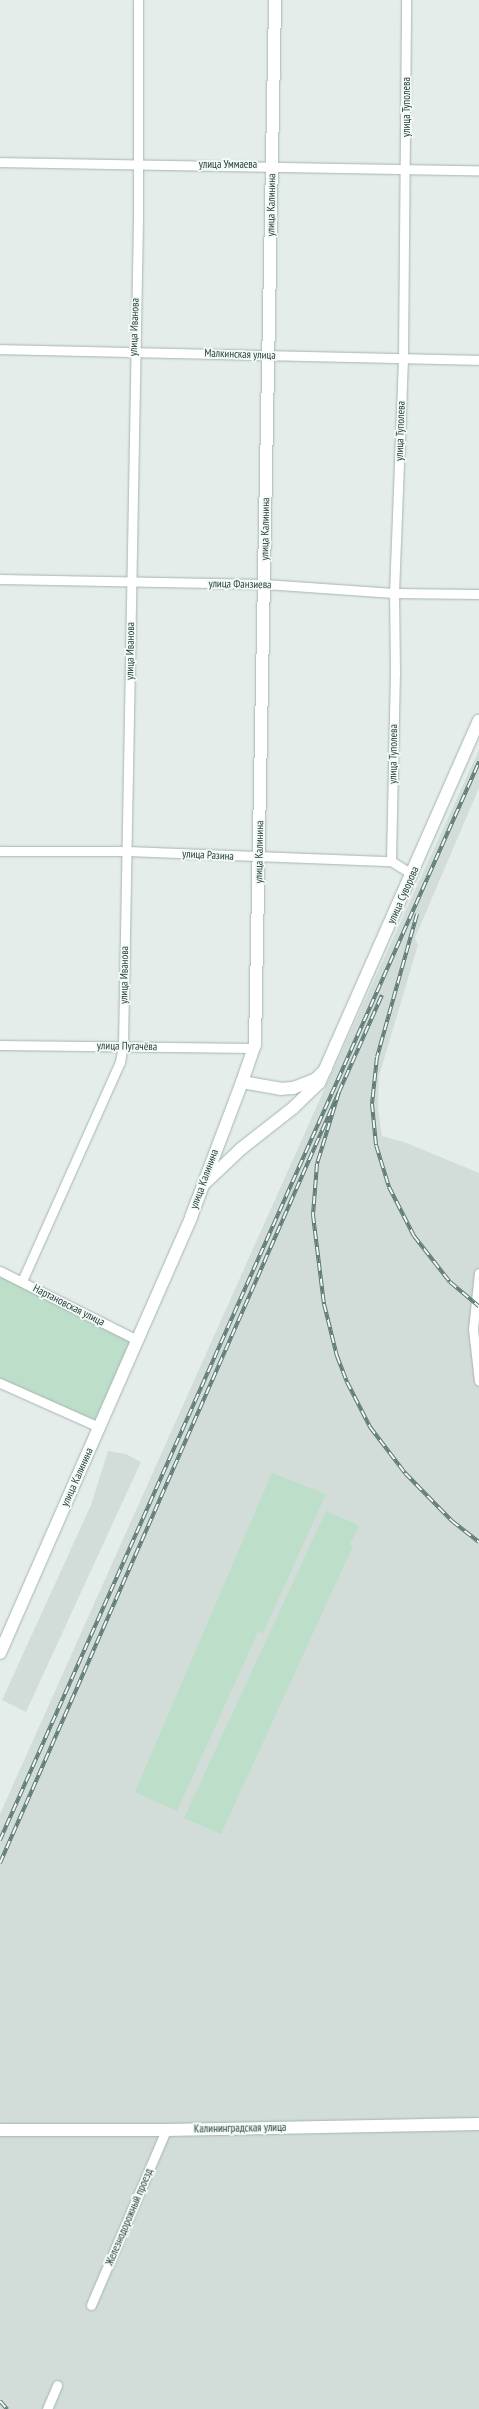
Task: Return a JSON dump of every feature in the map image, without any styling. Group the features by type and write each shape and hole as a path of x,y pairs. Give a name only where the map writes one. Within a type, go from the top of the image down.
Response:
{"street":[{"name":"улица Иванова","path":"22,1281 120,1062 123,1045 137,163 138,0"},
{"name":"улица Калинина","path":"0,1653 137,1340 202,1187 254,1048 275,0"},
{"name":"улица Туполева","path":"391,861 395,672 394,593 403,357 406,169 406,0"},
{"name":"улица Уммаева","path":"0,162 272,165 479,170"},
{"name":"Малкинская улица","path":"0,349 134,350 479,360"},
{"name":"улица Фанзиева","path":"0,579 264,584 394,593 479,594"},
{"name":"улица Суворова","path":"202,1187 242,1148 314,1089 326,1069 479,721"},
{"name":"улица Разина","path":"0,851 127,851 391,861"},
{"path":"391,861 412,874"},
{"name":"улица Пугачёва","path":"0,1045 123,1045 254,1048"},
{"path":"242,1082 280,1089 293,1088 316,1079 326,1069"},
{"name":"Нартановская улица","path":"0,1271 137,1340"},
{"path":"479,1273 473,1329 479,1381"},
{"path":"0,1383 99,1427"},
{"name":"Калининградская улица","path":"0,2130 166,2130 479,2124"},
{"name":"Железнодорожный проезд","path":"91,2305 166,2130"},
{"path":"48,2409 57,2386"}],"shaded area":[{"path":"479,750 479,788 415,938 418,945 379,1076 378,1107 382,1136 404,1142 479,1173 479,2409 0,2409 0,1814 329,1079"},
{"path":"108,1451 126,1454 141,1462 26,1712 2,1700 91,1505"}],"green space":[{"path":"0,1271 137,1340 99,1427 0,1383"},
{"path":"272,1473 326,1494 263,1633 258,1632 177,1811 135,1792"},
{"path":"326,1511 359,1526 350,1544 353,1546 221,1834 184,1818"}],"railway":[{"path":"0,1840 479,762"},
{"path":"417,914 377,1057 372,1104 376,1145 389,1187 414,1236 450,1282 479,1306"},
{"path":"339,1092 382,995"},
{"path":"0,1863 339,1092 317,1164 313,1215 324,1304 337,1356 347,1382 370,1427 405,1473 452,1521 479,1542"},
{"path":"0,2401 7,2409"}]}
